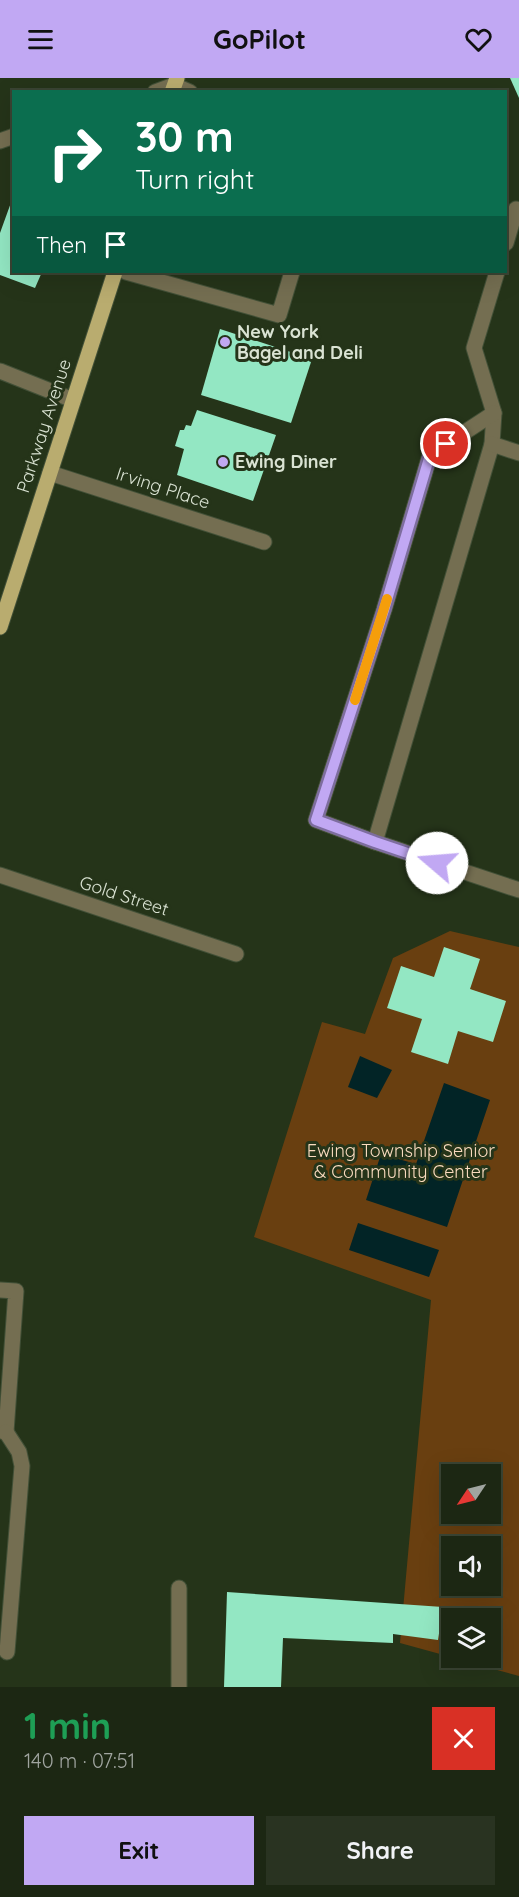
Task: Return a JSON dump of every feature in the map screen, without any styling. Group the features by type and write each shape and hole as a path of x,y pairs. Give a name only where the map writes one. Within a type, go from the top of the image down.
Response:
{"main road":[{"name":"Parkway Avenue","path":"0,627 115,273"}],"street":[{"path":"161,90 175,85"},
{"path":"507,238 513,208"},
{"path":"130,273 279,315 292,273"},
{"path":"375,842 492,444 494,413 474,348 497,273"},
{"path":"0,371 73,400"},
{"path":"494,413 430,455 384,610 316,820 519,890"},
{"path":"492,444 519,453"},
{"name":"Irving Place","path":"50,473 264,542"},
{"name":"Gold Street","path":"0,876 236,954"},
{"path":"0,1290 16,1291 3,1431 19,1452 22,1466 7,1652"},
{"path":"179,1588 179,1687"}],"green space":[{"name":"Ewing Township Senior & Community Center","path":"450,931 519,947 519,1676 490,1668 501,1668 501,1608 441,1608 441,1654 400,1643 431,1300 254,1237 322,1022 365,1034 393,958"}],"water":[{"path":"360,1056 392,1070 377,1098 348,1087"},
{"path":"444,1083 490,1100 447,1227 366,1200 381,1154 416,1164"},
{"path":"358,1223 439,1250 429,1277 349,1250"}],"building":[{"path":"510,78 519,78 519,98"},
{"path":"12,200 12,273 42,273 35,288 0,275 0,233"},
{"path":"220,329 312,359 291,423 201,395"},
{"name":"Ewing Diner","path":"197,410 276,435 253,501 177,475 184,449 175,446 180,430 184,430 186,425 191,426"},
{"path":"444,947 480,959 470,989 506,1001 493,1042 458,1031 448,1064 411,1052 422,1019 387,1008 401,966 434,977"},
{"path":"227,1592 443,1607 441,1608 438,1640 393,1634 393,1643 283,1638 281,1687 224,1687"}],"slow traffic":[{"path":"355,700 387,599"}],"place":[{"name":"New York Bagel and Deli","path":"225,342"},
{"name":"Ewing Diner","path":"223,462"}],"route":[{"path":"437,863 316,820 384,610 430,455 446,444"}]}
